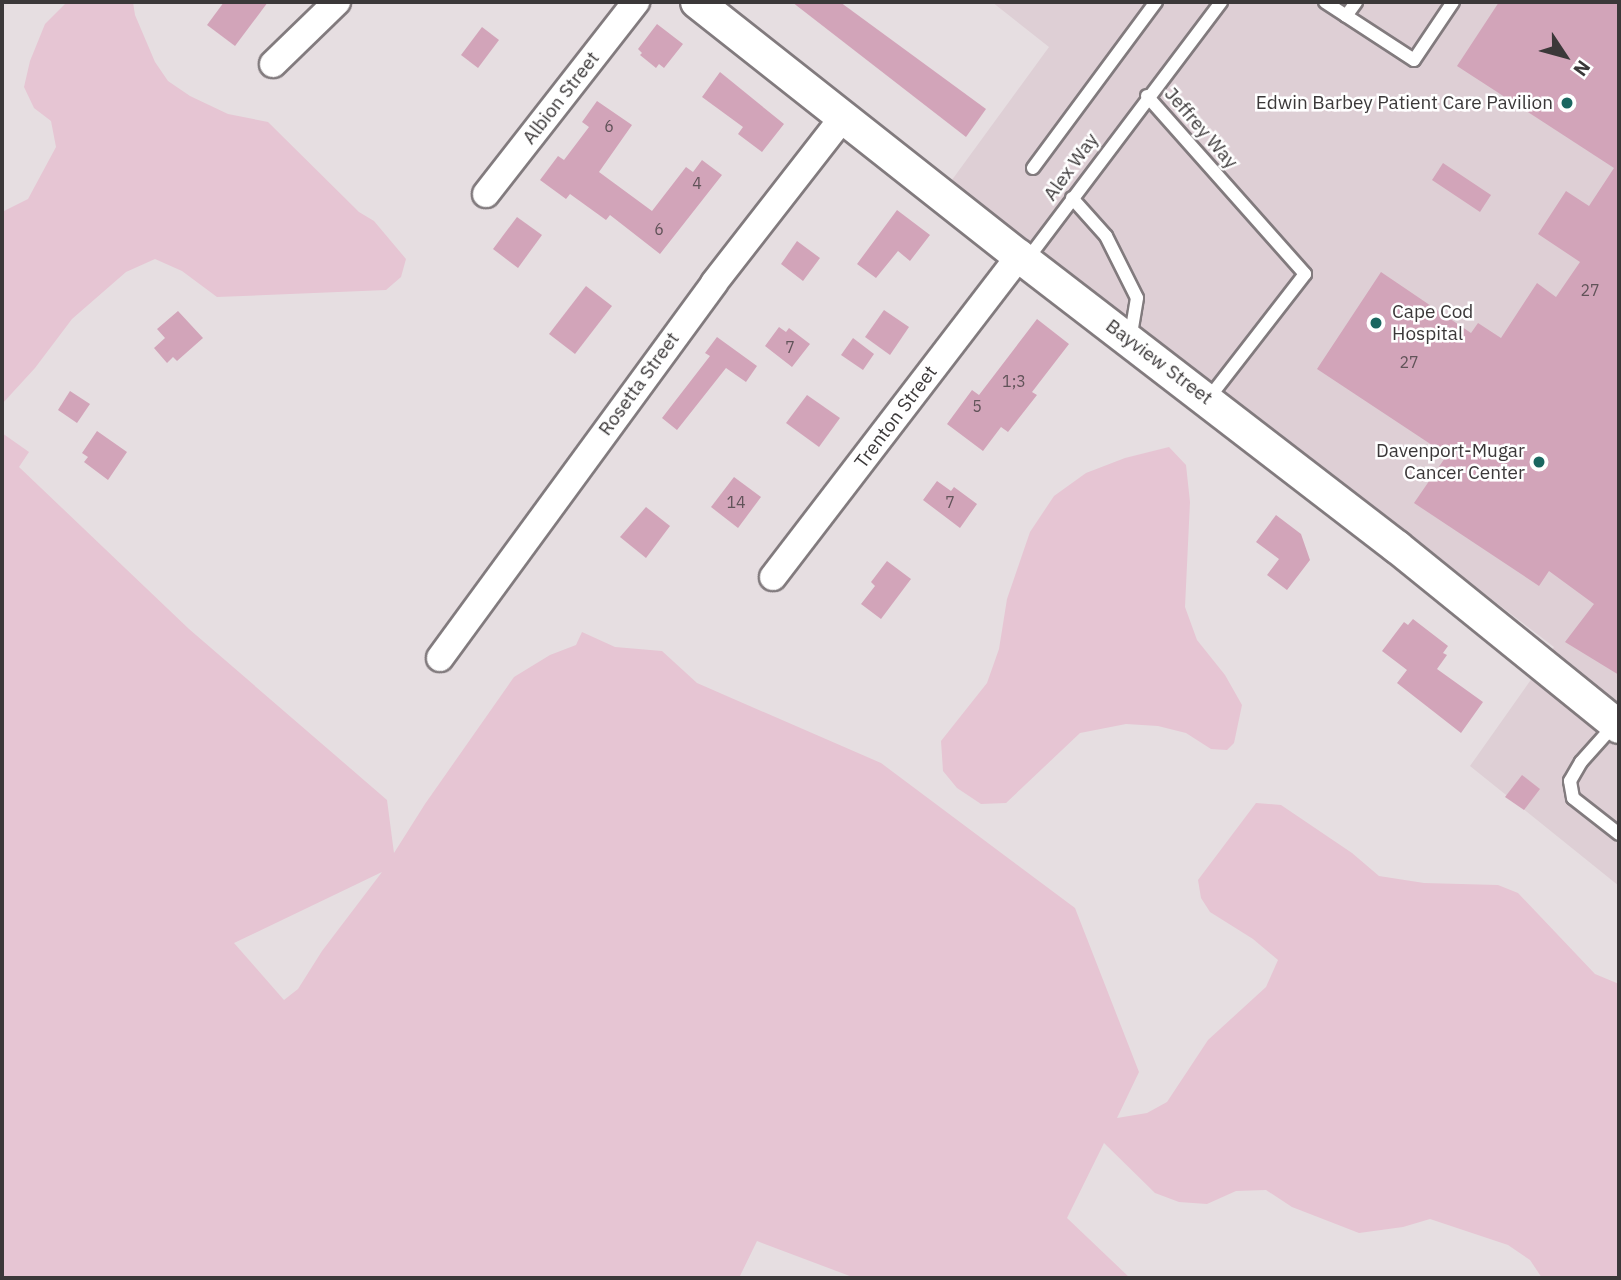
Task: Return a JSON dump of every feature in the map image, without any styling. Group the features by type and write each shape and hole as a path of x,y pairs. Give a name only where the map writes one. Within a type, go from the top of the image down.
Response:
{"street":[{"path":"273,64 337,2"},
{"name":"Albion Street","path":"486,194 636,2"},
{"name":"Bayview Street","path":"696,2 844,116 1022,259 1208,399 1397,547 1617,725"},
{"name":"Rosetta Street","path":"440,658 683,324 844,116"},
{"name":"Trenton Street","path":"773,577 1022,259"}],"lane":[{"path":"1033,168 1156,2"},
{"name":"Jeffrey Way","path":"1208,399 1305,274 1147,96 1221,2"},
{"path":"1325,2 1414,60 1453,2"},
{"path":"1346,16 1356,2"},
{"name":"Alex Way","path":"1022,259 1072,198 1147,96"},
{"path":"1072,198 1106,236 1137,298 1130,340"},
{"path":"1617,725 1581,762 1570,781 1573,798 1619,834"}],"shaded area":[{"path":"67,2 133,2 135,15 155,62 168,81 190,96 228,114 268,122 359,212 374,221 406,259 401,277 386,290 217,297 182,271 155,259 126,272 72,319 35,368 2,404 2,212 28,199 56,147 51,121 34,108 24,87 30,61 45,24"},
{"name":"Cape Cod Hospital","path":"992,2 1619,2 1619,886 1470,766 1554,647 949,184 1049,47"},
{"path":"2,433 29,452 19,467 189,629 387,800 394,853 514,677 550,655 576,645 582,632 615,647 662,651 697,683 881,763 1075,908 1139,1072 1117,1118 1147,1113 1167,1102 1208,1040 1266,987 1278,960 1253,939 1210,912 1201,898 1198,880 1256,803 1281,805 1352,853 1379,876 1424,883 1498,885 1518,893 1595,974 1619,984 1619,1278 1542,1278 1530,1260 1508,1245 1430,1219 1403,1227 1359,1233 1292,1207 1266,1190 1236,1191 1207,1204 1179,1202 1155,1193 1104,1143 1067,1218 1130,1278 855,1278 757,1241 739,1278 2,1278","holes":["382,872 322,951 298,989 284,1000 234,943"]},
{"path":"1169,447 1186,465 1190,502 1185,607 1197,640 1225,675 1242,705 1234,743 1227,750 1211,749 1186,733 1158,726 1126,724 1080,733 1006,803 981,804 957,788 943,771 941,741 987,683 999,649 1007,599 1030,532 1054,496 1086,473 1125,458"}],"building":[{"path":"224,2 268,2 235,46 207,25"},
{"path":"792,2 840,2 986,109 966,137"},
{"path":"1499,2 1619,2 1619,675 1565,642 1594,604 1549,571 1539,586 1414,503 1447,455 1317,369 1381,272 1471,333 1478,323 1501,338 1537,283 1556,297 1580,262 1538,234 1566,191 1589,206 1614,168 1457,66"},
{"path":"657,24 683,44 664,68 659,64 656,68 640,55 642,53 638,49"},
{"path":"482,27 499,40 478,68 461,55"},
{"path":"720,72 784,124 762,152 738,134 743,127 702,97"},
{"path":"597,101 632,125 599,172 652,211 686,167 693,172 702,160 722,175 660,254 610,215 606,220 570,194 566,199 540,180 558,156 564,160 589,127 582,122"},
{"path":"1443,163 1491,195 1480,212 1432,180"},
{"path":"897,210 930,235 910,261 898,251 876,278 857,264"},
{"path":"517,217 542,235 518,268 493,249"},
{"path":"797,241 820,258 803,281 781,264"},
{"path":"586,286 612,306 575,354 549,334"},
{"path":"884,310 909,327 890,355 865,337"},
{"path":"178,311 203,338 177,361 173,357 167,363 154,348 165,338 157,329"},
{"path":"1037,319 1069,344 1032,392 1037,395 1008,432 1001,427 983,451 947,424 972,390 979,395"},
{"path":"779,327 786,332 789,328 810,344 792,367 765,346"},
{"path":"717,337 757,366 746,382 726,368 677,430 662,418 710,356 705,353"},
{"path":"853,338 874,354 863,370 841,355"},
{"path":"70,391 90,404 77,423 58,410"},
{"path":"807,395 840,418 819,447 786,423"},
{"path":"97,431 127,452 108,480 84,462 88,457 82,453"},
{"path":"734,477 761,497 738,528 711,507"},
{"path":"937,481 951,491 954,487 977,504 960,528 923,500"},
{"path":"646,507 670,526 646,558 620,537"},
{"path":"1276,515 1301,534 1310,560 1287,590 1267,575 1279,559 1256,542"},
{"path":"887,561 911,579 881,619 861,604 875,586 871,582"},
{"path":"1413,619 1448,646 1443,653 1447,655 1437,669 1483,702 1461,733 1397,683 1407,670 1382,651 1404,622 1408,625"},
{"path":"1522,775 1540,789 1524,810 1505,797"}],"place":[{"name":"Edwin Barbey Patient Care Pavilion","path":"1567,103"},
{"name":"Cape Cod Hospital","path":"1376,323"},
{"name":"Davenport-Mugar Cancer Center","path":"1539,462"}]}
